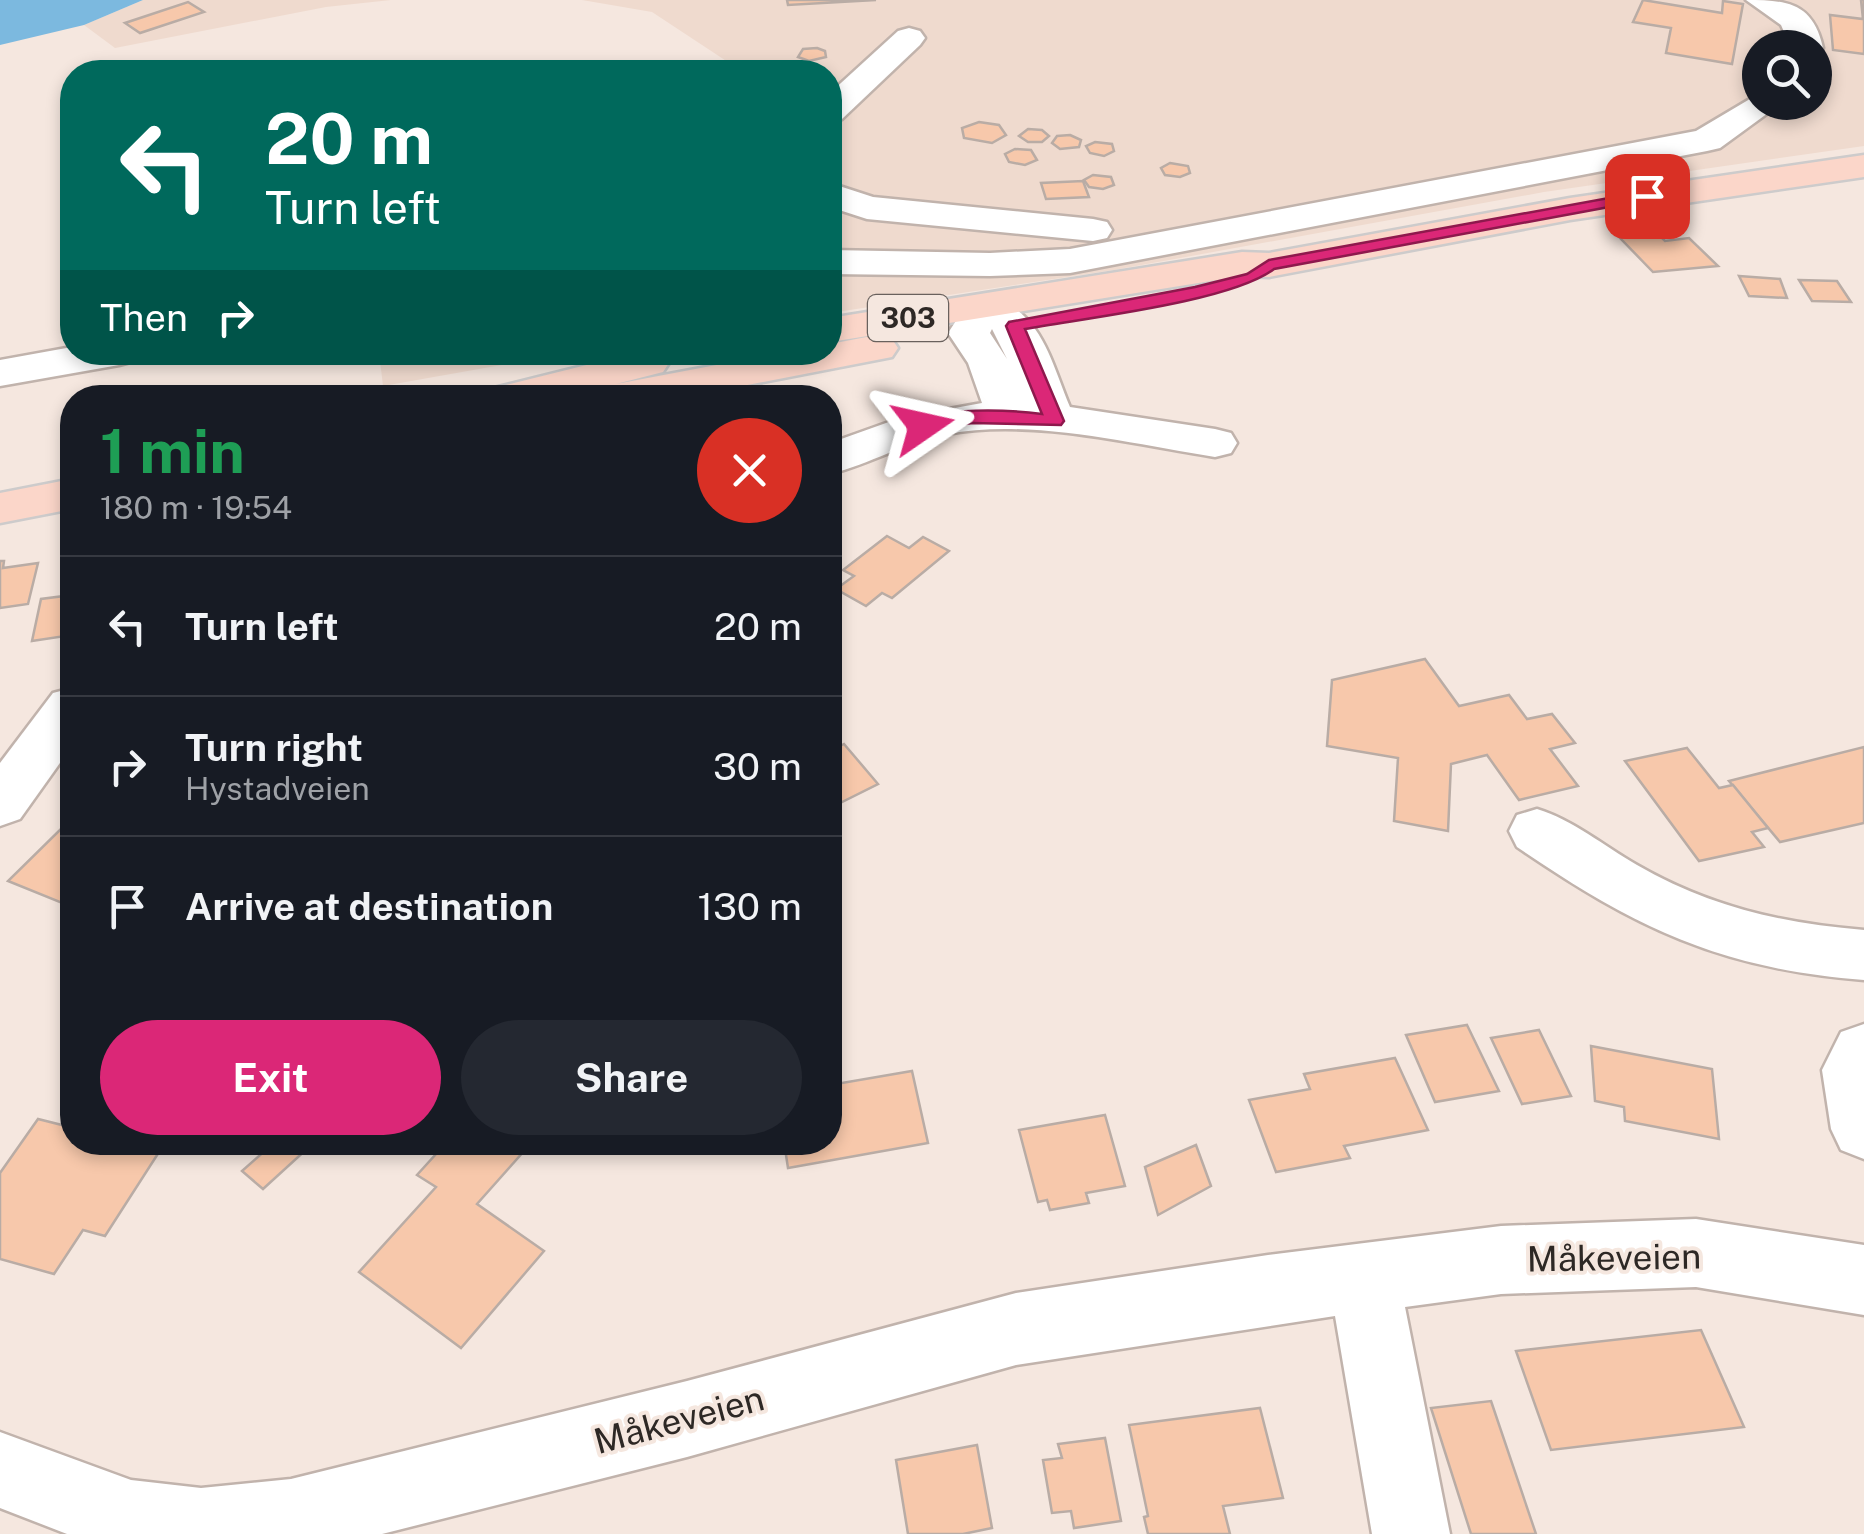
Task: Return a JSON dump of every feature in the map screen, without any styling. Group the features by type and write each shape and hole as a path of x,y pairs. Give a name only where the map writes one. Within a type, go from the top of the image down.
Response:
{"main road":[{"name":"303","path":"842,346 1196,292 1252,278 1269,265 1589,206 1864,166"},
{"name":"303","path":"842,329 990,322"},
{"path":"561,385 645,365"},
{"name":"303","path":"664,385 747,365"},
{"path":"0,508 60,496"}],"street":[{"path":"1762,0 1794,19 1804,30"},
{"path":"842,101 910,38"},
{"path":"842,262 1062,264 1106,258 1164,241 1707,140 1742,117"},
{"path":"842,199 893,211 1164,241"},
{"path":"990,322 988,363 1009,416"},
{"path":"990,322 1054,421"},
{"path":"0,374 60,363"},
{"path":"842,455 908,430 972,417 1009,416 1215,443"},
{"path":"0,804 53,762"},
{"path":"1537,832 1677,918 1745,941 1785,949 1864,955"},
{"path":"1864,1052 1854,1070 1864,1129"},
{"name":"Måkeveien","path":"0,1470 131,1520 201,1527 291,1518 687,1419 1016,1329 1268,1290 1500,1260 1696,1252 1864,1280"},
{"path":"1364,1279 1411,1534"}],"shaded area":[{"path":"143,0 391,0 326,7 115,48 84,25"},
{"path":"582,0 1864,0 1864,146 1544,192 1114,270 842,311 842,60 725,60 652,12"},
{"path":"381,365 501,365 389,385 383,385"}],"water":[{"path":"0,0 143,0 84,25 0,45"}],"building":[{"path":"787,0 876,0 788,5"},
{"path":"1643,0 1722,13 1723,1 1743,4 1732,64 1666,53 1671,28 1633,22"},
{"path":"1861,0 1864,0 1864,54 1833,50 1830,15 1863,19"},
{"path":"188,2 204,12 140,33 125,23"},
{"path":"817,48 825,51 826,57 798,57 803,49"},
{"path":"979,122 999,125 1006,135 992,143 964,138 962,128"},
{"path":"1028,129 1042,130 1049,136 1042,142 1028,142 1019,136"},
{"path":"1070,135 1081,140 1079,147 1060,149 1052,143 1057,136"},
{"path":"1095,142 1112,144 1114,151 1104,156 1090,153 1086,146"},
{"path":"1015,149 1031,150 1037,160 1025,165 1009,162 1005,154"},
{"path":"1170,163 1188,166 1190,173 1180,177 1165,175 1161,168"},
{"path":"1093,175 1111,177 1114,185 1103,189 1089,187 1084,180"},
{"path":"1083,181 1089,197 1046,199 1041,183"},
{"path":"1657,233 1665,241 1689,238 1718,266 1653,272 1620,238"},
{"path":"1739,276 1780,279 1787,298 1749,296"},
{"path":"1799,280 1837,281 1851,302 1812,301"},
{"path":"887,536 909,548 923,537 949,551 892,598 882,593 866,606 842,592 842,585 854,576 843,570"},
{"path":"0,561 4,561 3,568 38,563 28,604 0,608"},
{"path":"60,597 60,637 32,641 41,599"},
{"path":"1425,659 1459,706 1509,695 1527,719 1552,714 1575,743 1550,749 1578,786 1519,800 1487,755 1451,764 1448,831 1394,821 1398,758 1327,746 1332,680"},
{"path":"842,745 878,784 842,802"},
{"path":"1864,747 1864,823 1780,842 1729,781"},
{"path":"1687,748 1719,788 1733,785 1768,828 1752,832 1764,847 1699,861 1625,761"},
{"path":"60,830 60,902 8,881"},
{"path":"1467,1025 1499,1091 1435,1102 1406,1035"},
{"path":"1539,1030 1571,1096 1522,1104 1491,1038"},
{"path":"1591,1046 1712,1069 1719,1139 1625,1121 1624,1107 1595,1101"},
{"path":"1395,1058 1428,1130 1344,1146 1350,1158 1276,1172 1249,1100 1310,1089 1304,1074"},
{"path":"912,1071 928,1143 788,1168 786,1155 842,1155 842,1083"},
{"path":"1105,1115 1125,1186 1086,1193 1089,1203 1050,1210 1047,1200 1038,1202 1019,1130"},
{"path":"38,1119 60,1124 60,1155 157,1155 105,1236 83,1230 54,1274 0,1259 0,1173"},
{"path":"1196,1145 1211,1186 1158,1215 1145,1167"},
{"path":"260,1155 300,1155 263,1189 242,1171"},
{"path":"435,1155 520,1155 477,1204 544,1251 461,1348 359,1272 436,1187 417,1175"},
{"path":"1701,1330 1744,1427 1551,1450 1516,1351"},
{"path":"1491,1401 1536,1534 1471,1534 1431,1408"},
{"path":"1260,1408 1283,1498 1223,1506 1230,1534 1148,1534 1144,1517 1148,1516 1129,1425"},
{"path":"1105,1438 1121,1521 1074,1528 1071,1511 1052,1513 1043,1460 1062,1458 1058,1444"},
{"path":"977,1445 992,1528 963,1534 908,1534 896,1460"}],"route":[{"path":"923,426 972,417 1054,421 1031,373 1015,326 1196,292 1252,278 1269,265 1647,196"}]}
